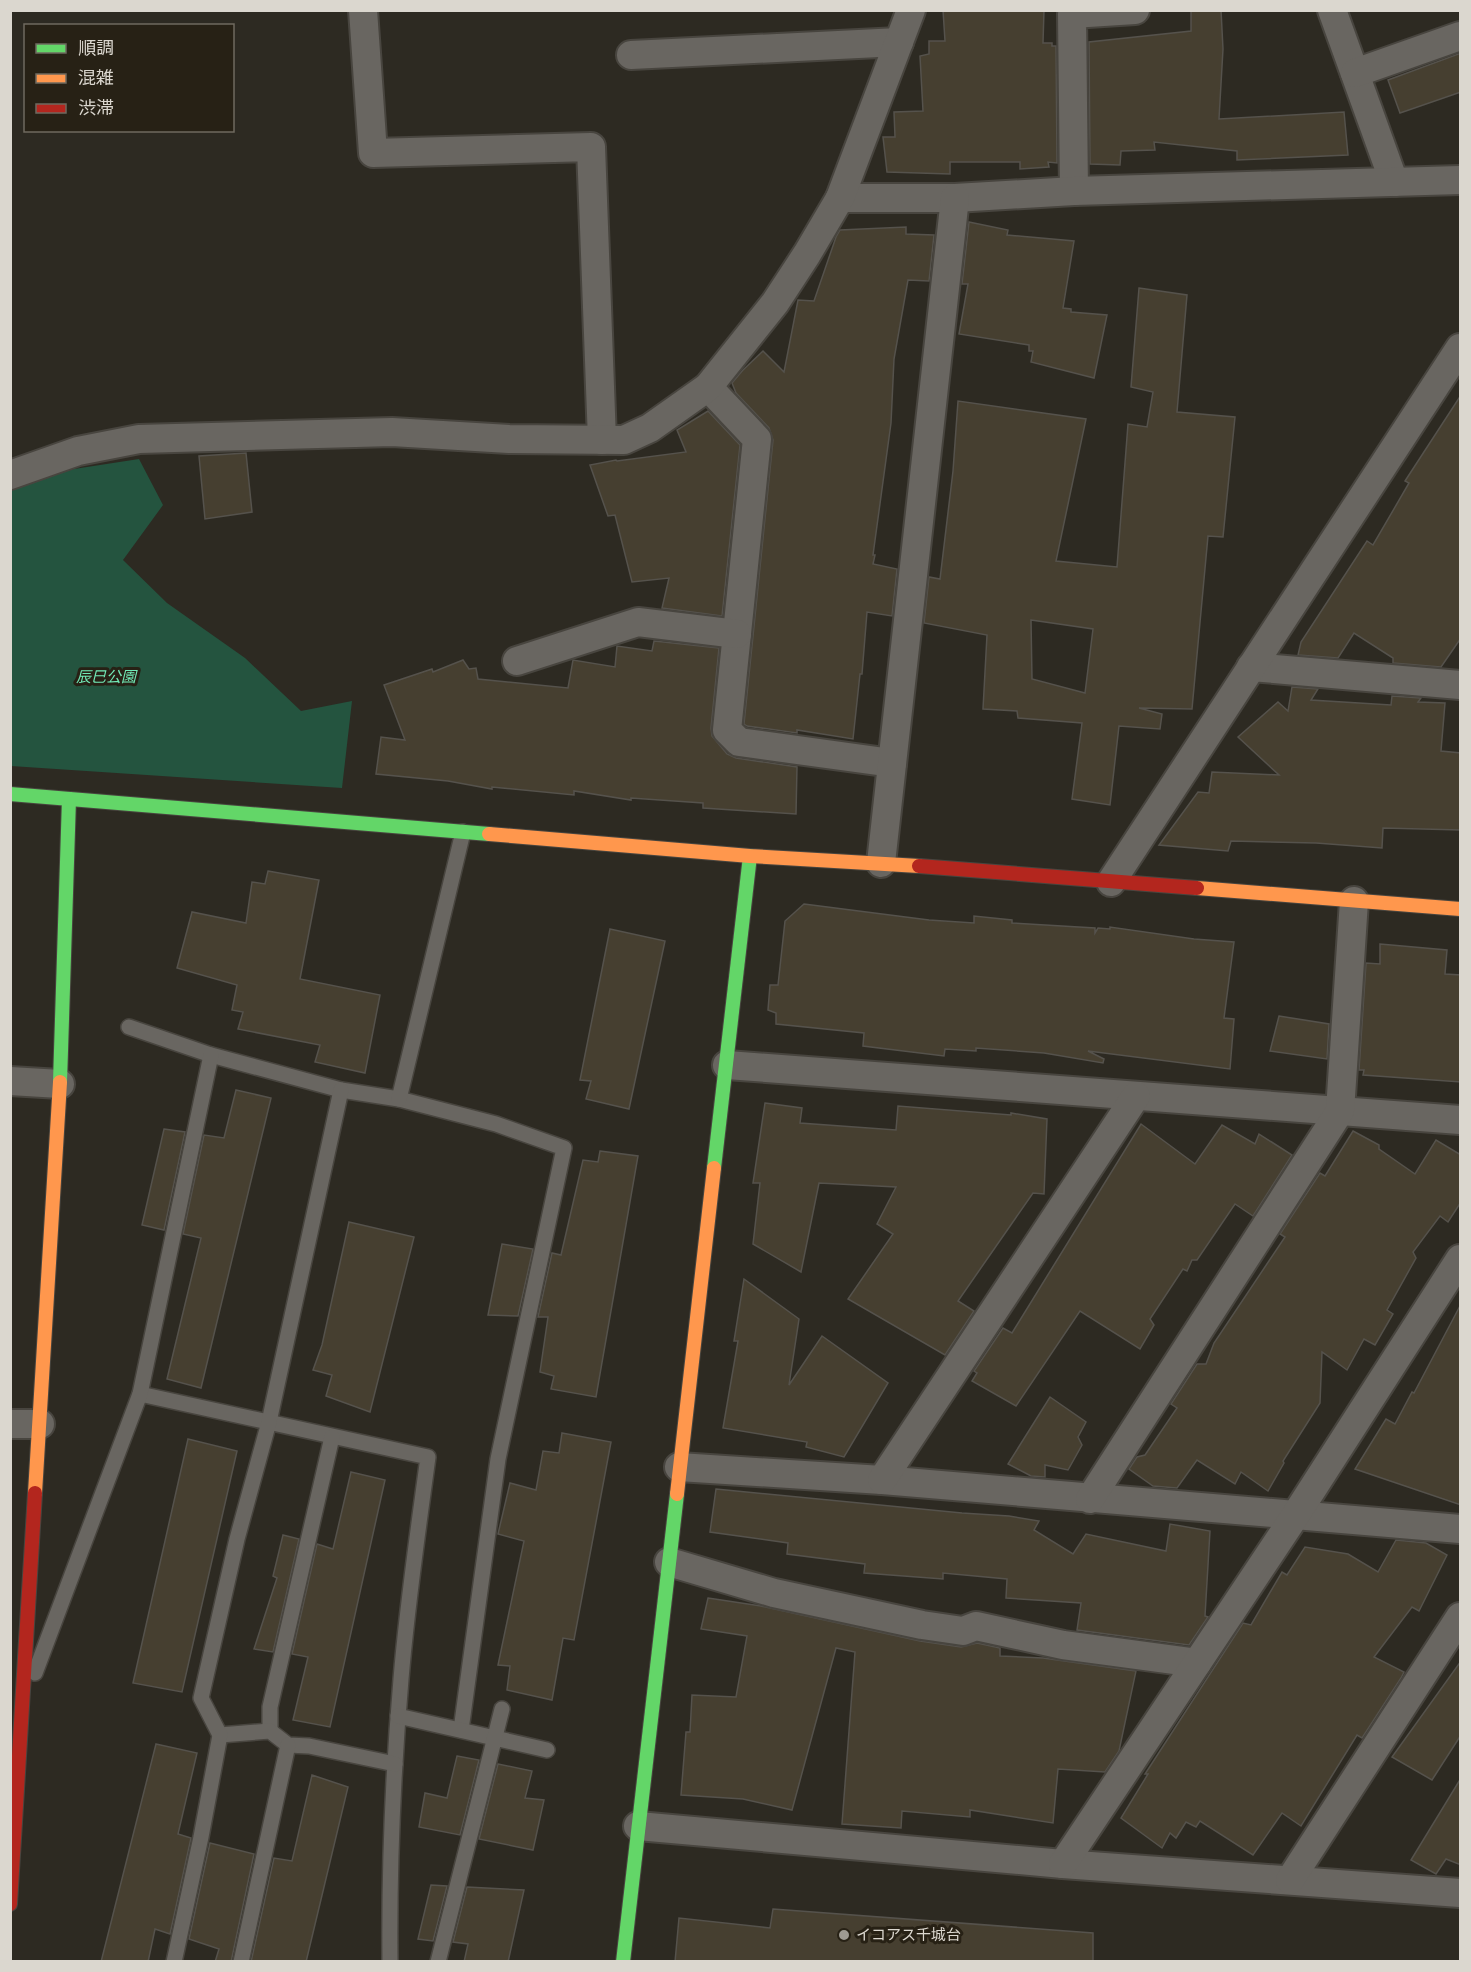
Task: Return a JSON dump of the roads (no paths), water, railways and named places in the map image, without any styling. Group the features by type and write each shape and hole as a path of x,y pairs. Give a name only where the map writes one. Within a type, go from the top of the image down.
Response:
{"street":[{"path":"363,10 373,153 591,147 602,440"},
{"path":"10,476 78,451 140,439 392,432 509,439 624,440 650,428 708,387 775,303 807,254 840,198 911,10"},
{"path":"1074,191 1072,14 1135,10"},
{"path":"1332,10 1394,182"},
{"path":"1355,73 1461,36"},
{"path":"631,55 899,42"},
{"path":"840,198 955,198 1074,191 1461,180"},
{"path":"881,863 955,198"},
{"path":"1110,882 1461,348"},
{"path":"708,387 757,439 727,730 739,742 892,763"},
{"path":"517,661 638,622 737,634"},
{"path":"1251,667 1461,685"},
{"path":"10,794 750,856 881,863 1461,909"},
{"path":"10,1904 16,1707 40,1424 60,1084 69,799"},
{"path":"623,1962 750,856"},
{"path":"1090,1499 1340,1111 1354,901"},
{"path":"727,1065 1461,1120"},
{"path":"10,1081 60,1084"},
{"path":"882,1480 1137,1096"},
{"path":"1063,1864 1295,1516 1461,1259"},
{"path":"10,1424 40,1424"},
{"path":"679,1467 882,1480 1461,1529"},
{"path":"669,1562 774,1593 922,1625 963,1631 976,1626 1063,1645 1197,1663"},
{"path":"1290,1880 1461,1617"},
{"path":"638,1826 1063,1864 1461,1893"}],"lane":[{"path":"399,1099 463,832"},
{"path":"129,1027 211,1055 341,1090 399,1099 496,1124 564,1148 498,1459 461,1730"},
{"path":"16,1707 140,1394 211,1055"},
{"path":"174,1962 220,1735 201,1698 237,1539 269,1422 341,1090"},
{"path":"140,1394 428,1457 411,1582 398,1716 390,1962"},
{"path":"270,1731 270,1707 332,1437"},
{"path":"438,1962 502,1709"},
{"path":"398,1716 547,1750"},
{"path":"220,1735 270,1731 288,1745 309,1746 395,1764"},
{"path":"241,1962 288,1745"}],"place":[{"name":"イコアス千城台","path":"844,1935"}],"park label":[{"name":"辰巳公園","path":"106,677"}]}
